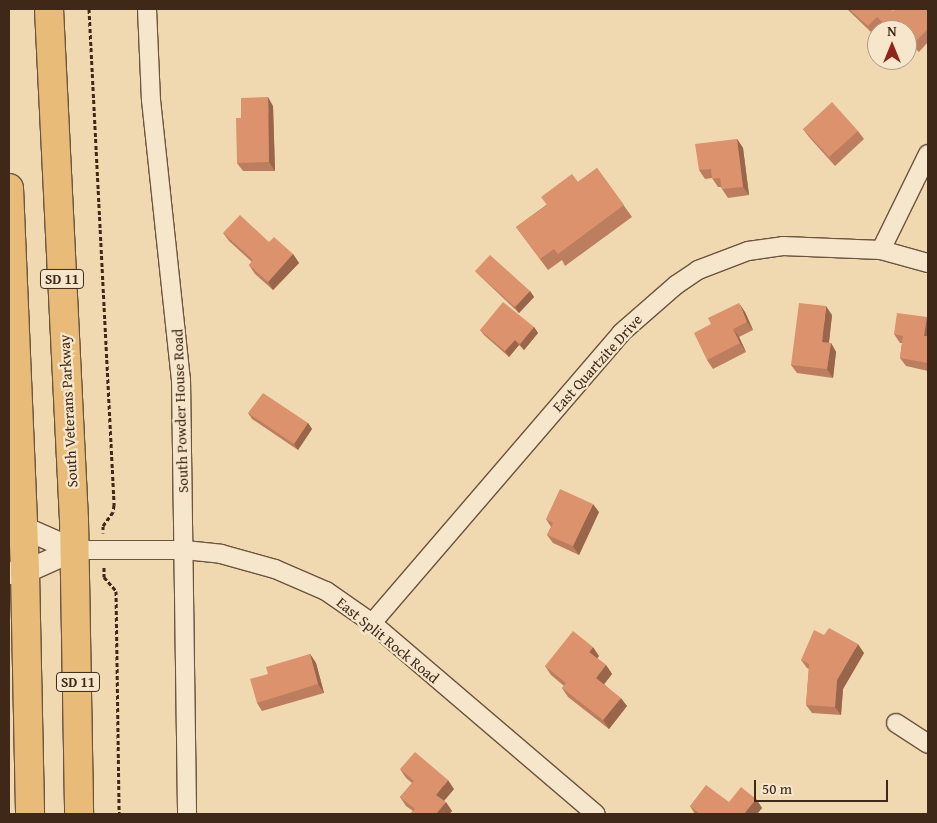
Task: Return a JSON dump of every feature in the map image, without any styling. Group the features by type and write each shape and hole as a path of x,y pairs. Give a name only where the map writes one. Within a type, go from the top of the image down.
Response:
{"highway":[{"name":"South Veterans Parkway","path":"49,9 74,550 79,814"},
{"path":"9,188 17,572 30,814"}],"street":[{"name":"South Powder House Road","path":"147,9 152,100 182,379 187,814"},
{"path":"881,250 928,154"},
{"name":"East Quartzite Drive","path":"372,623 621,333 676,284 698,270 748,251 820,245 881,250 928,263"},
{"path":"16,528 74,550"},
{"name":"East Split Rock Road","path":"17,572 74,550 185,550 221,554 275,569 326,591 372,623 596,814"},
{"path":"896,723 928,744"}],"path":[{"path":"89,9 114,505 113,512 103,526"},
{"path":"104,577 116,592 119,814"}],"building":[{"path":"849,9 890,9 893,11 895,9 928,9 928,29 917,40 917,20 880,20 877,17 874,20 867,20 867,25"},
{"path":"268,97 269,162 237,163 236,118 241,118 241,98"},
{"path":"832,102 858,131 829,157 803,129"},
{"path":"737,139 743,187 722,189 720,178 712,179 711,169 699,170 695,144"},
{"path":"597,168 624,205 558,254 554,249 540,259 516,227 547,205 541,197 572,174 578,182"},
{"path":"240,215 269,242 274,237 293,254 268,282 249,265 253,260 223,233"},
{"path":"490,255 530,291 515,307 475,271"},
{"path":"503,302 534,327 520,344 515,340 505,351 480,330"},
{"path":"739,303 747,322 733,329 740,343 707,360 694,333 711,324 708,318"},
{"path":"799,303 826,306 822,342 831,343 827,369 791,365"},
{"path":"897,313 927,317 924,336 928,336 928,363 900,358 903,336 894,334"},
{"path":"263,393 308,423 294,444 248,413"},
{"path":"560,489 593,504 573,546 547,535 553,523 546,519"},
{"path":"829,628 858,644 837,680 835,707 806,705 809,664 801,660 814,630 824,635"},
{"path":"573,631 593,647 589,652 606,665 596,678 621,698 603,720 562,688 566,683 545,666"},
{"path":"310,654 318,684 257,703 250,679 268,674 266,667"},
{"path":"415,752 448,780 436,795 446,802 436,814 410,814 415,809 400,797 414,781 400,769"},
{"path":"706,785 729,802 741,787 756,799 744,814 700,814 690,806"}]}
